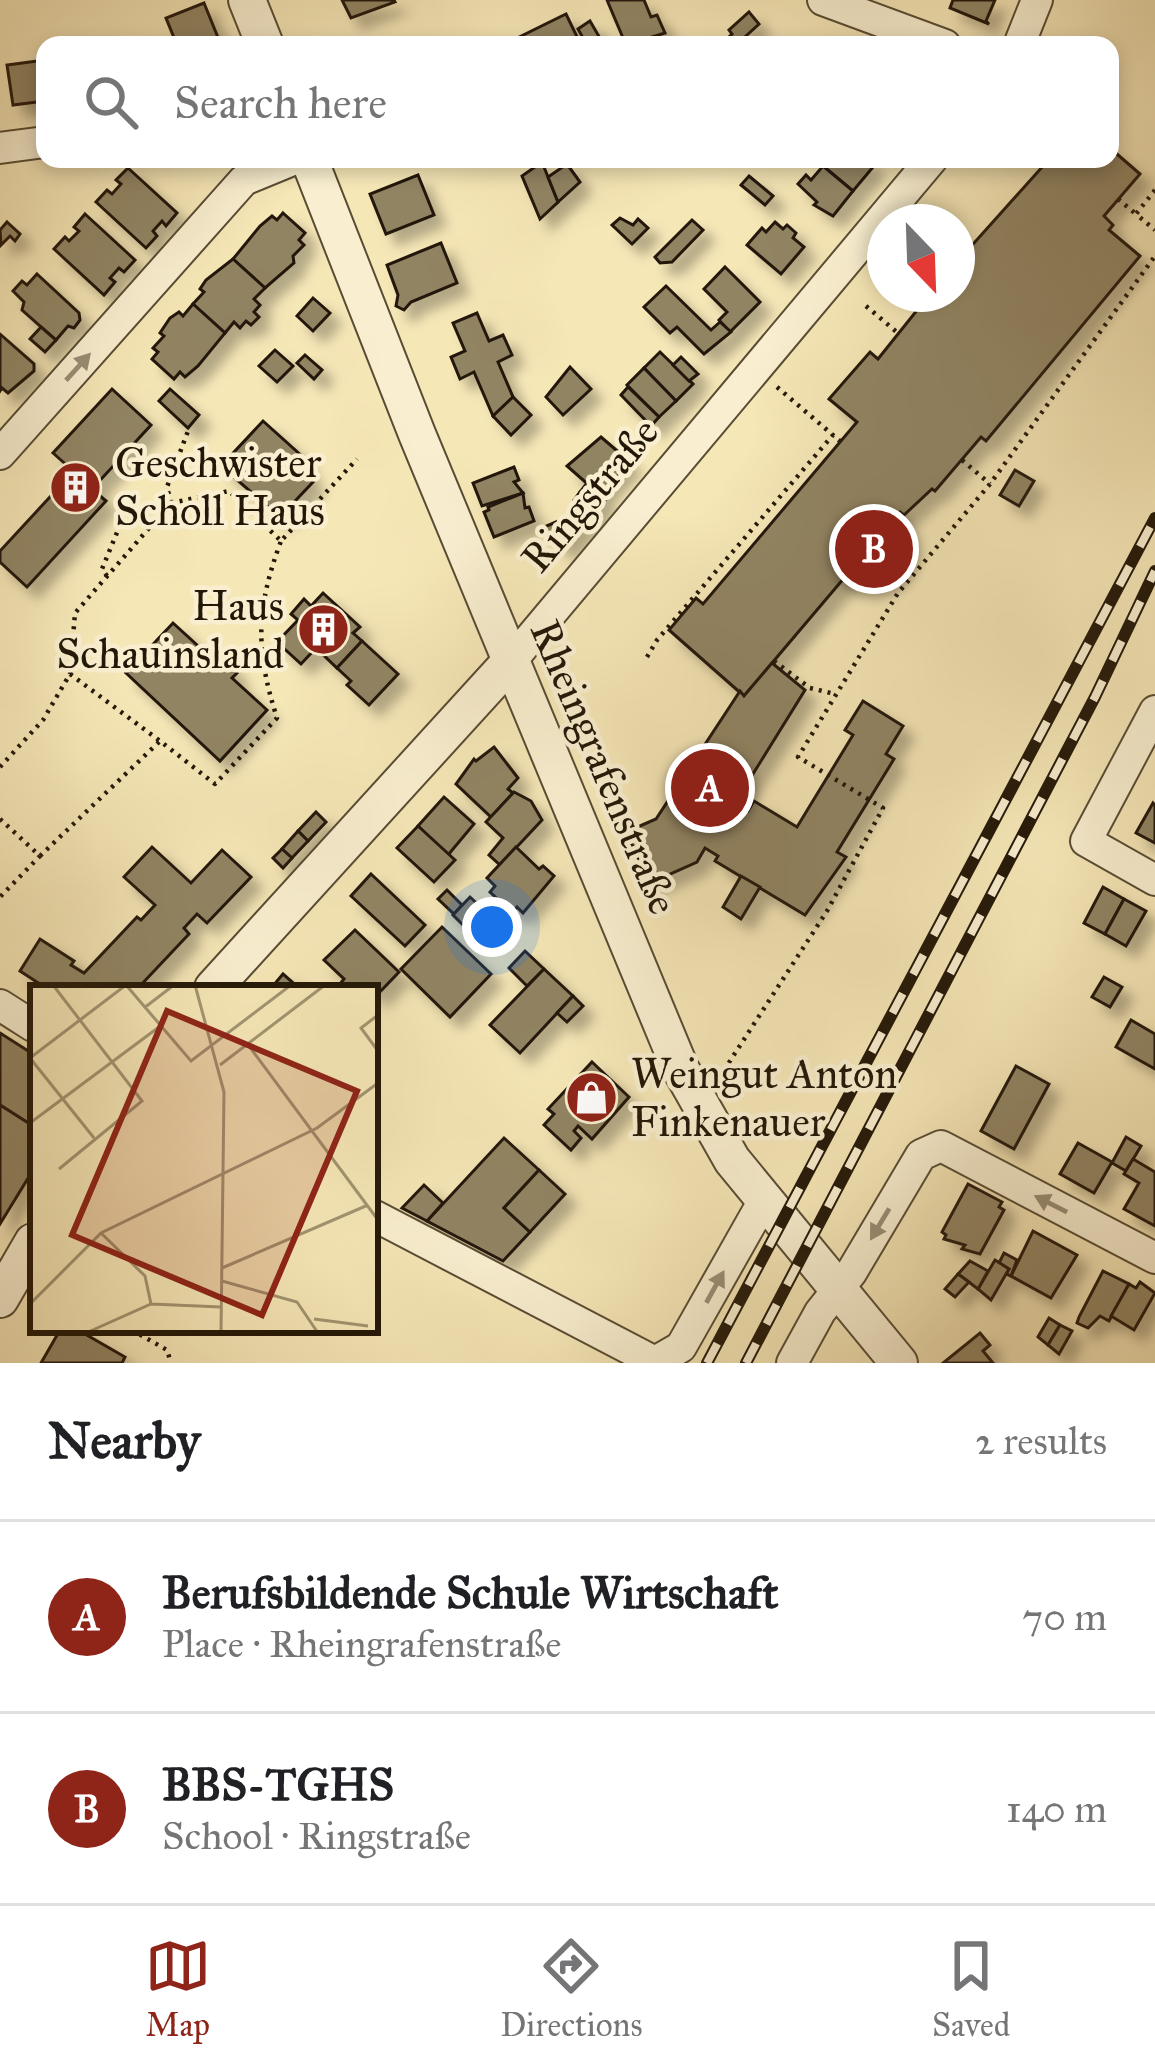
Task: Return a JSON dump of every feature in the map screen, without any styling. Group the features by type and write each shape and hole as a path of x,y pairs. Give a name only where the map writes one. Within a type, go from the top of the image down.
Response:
{"street":[{"path":"247,0 261,36"},
{"path":"823,0 921,36"},
{"path":"1023,36 1037,0"},
{"path":"0,148 36,143"},
{"path":"0,454 244,180 273,168"},
{"name":"Rheingrafenstraße","path":"313,168 671,1048 700,1107 763,1202 898,1363"},
{"name":"Ringstraße","path":"215,985 511,661 924,168"},
{"path":"1155,711 1086,841 1155,880"},
{"path":"0,1005 30,1024"},
{"path":"792,1363 921,1154 941,1147 1155,1258"},
{"path":"378,1218 656,1362 681,1347 763,1202"},
{"path":"0,1299 30,1247"}],"path":[{"path":"1136,214 1155,190"},
{"path":"1118,199 1155,230"},
{"path":"700,1107 827,911 884,808 798,757 898,593 990,484 1155,256"},
{"path":"866,306 899,334"},
{"path":"755,367 841,442"},
{"path":"171,503 166,487 188,431"},
{"path":"647,657 833,436"},
{"path":"70,674 215,784 277,718 262,672 263,589 281,541 357,459"},
{"path":"962,460 990,484"},
{"path":"0,766 43,720 70,674 75,613 171,503 229,491 281,541"},
{"path":"107,576 103,569 118,530"},
{"path":"774,661 807,689 835,694"},
{"path":"0,897 160,741"},
{"path":"0,819 40,856"},
{"path":"137,1333 167,1350 171,1363"}],"building":[{"path":"342,0 394,0 395,2 351,18"},
{"path":"607,0 644,0 665,33 655,36 622,36"},
{"path":"953,0 995,0 986,21 989,24 950,8"},
{"path":"204,3 217,36 173,36 166,18"},
{"path":"749,12 759,24 746,36 730,36 729,30"},
{"path":"566,14 577,36 521,36"},
{"path":"590,21 599,36 582,36 578,29"},
{"path":"36,61 36,102 13,105 7,65"},
{"path":"1119,156 1140,174 1104,216 1113,225 1109,230 1140,256 986,441 981,437 935,491 904,515 900,512 744,696 669,630 696,598 703,604 857,422 829,399 870,352 878,359 916,312 975,312 975,242 1041,168 1119,168"},
{"path":"128,168 177,213 166,226 162,221 153,231 157,236 146,248 96,202 107,190 112,194 121,184 116,180"},
{"path":"533,168 544,168 558,202 540,219 522,176"},
{"path":"570,168 580,182 558,202 548,177"},
{"path":"825,168 872,168 853,191"},
{"path":"825,168 853,191 833,216 814,205 817,202 798,184 806,175 811,180"},
{"path":"418,175 434,215 386,234 370,194"},
{"path":"749,176 773,196 765,205 741,185"},
{"path":"283,213 305,233 299,240 304,245 293,256 294,263 265,288 233,259 260,226"},
{"path":"85,214 135,260 110,278 115,282 104,295 54,249 79,231 74,227"},
{"path":"620,218 633,225 638,219 648,228 632,244 612,225"},
{"path":"692,220 703,230 672,262 660,263 655,257"},
{"path":"7,222 20,234 1,245 0,230"},
{"path":"775,222 783,229 787,225 804,247 781,274 747,245 762,228 766,232"},
{"path":"441,243 457,283 411,302 404,310 396,306 398,295 387,265"},
{"path":"233,259 265,288 254,299 260,305 254,312 259,317 240,328 234,322 225,333 193,304 204,292 200,289 206,280"},
{"path":"725,267 760,302 730,332 719,320 727,312 704,289"},
{"path":"37,274 79,313 74,328 68,326 56,340 22,310 24,302 13,291"},
{"path":"666,286 711,330 720,322 731,332 704,354 677,327 670,333 644,307"},
{"path":"313,298 330,313 313,331 297,316"},
{"path":"193,304 225,333 198,366 174,379 152,359 158,352 153,348 164,336 160,333 170,318 179,312 183,316"},
{"path":"477,313 489,341 503,335 512,355 498,362 513,397 493,416 474,372 460,379 451,357 465,351 453,323"},
{"path":"41,327 56,340 45,352 30,339"},
{"path":"0,334 34,364 34,371 8,393 0,391"},
{"path":"275,350 293,366 277,382 259,366"},
{"path":"660,352 693,384 676,401 644,368"},
{"path":"305,355 322,370 314,379 297,363"},
{"path":"681,357 698,374 689,381 673,365"},
{"path":"570,367 591,389 563,415 546,397"},
{"path":"644,368 676,401 659,417 627,385"},
{"path":"628,387 659,417 651,426 621,395"},
{"name":"Geschwister Scholl Haus","path":"112,389 151,425 92,489 106,501 27,587 0,562 0,551 61,485 58,483 71,469 53,453"},
{"path":"170,389 199,415 188,428 159,401"},
{"path":"513,397 531,415 511,435 493,416"},
{"path":"263,421 303,457 299,461 313,482 280,517 221,466"},
{"path":"601,437 630,462 600,495 567,466"},
{"path":"514,467 519,480 514,482 523,493 482,506 473,483"},
{"path":"1015,470 1034,481 1019,506 1000,495"},
{"path":"587,483 605,500 598,508 580,492"},
{"path":"580,492 598,508 584,525 574,500"},
{"path":"523,493 525,508 529,507 534,521 494,537 484,512"},
{"path":"579,512 584,525 564,548 542,528"},
{"name":"Haus Schauinsland","path":"323,593 360,627 353,633 362,641 337,668 316,648 301,664 277,642 298,620 291,614 304,599 311,606"},
{"path":"173,623 208,655 213,650 237,673 232,678 267,710 220,761 126,673"},
{"path":"362,641 398,674 369,705 337,668"},
{"path":"772,663 805,690 735,803 748,811 754,801 797,827 853,735 845,730 863,701 903,726 886,754 894,759 837,852 846,857 805,915 715,861 718,856 705,848 697,862 650,883 626,832 656,819 740,691 744,696"},
{"path":"494,747 518,778 508,789 513,793 491,817 456,784 474,759"},
{"path":"514,792 531,801 542,820 500,865 489,855 503,838 486,822"},
{"path":"444,797 474,824 448,855 418,826"},
{"path":"1155,805 1155,843 1136,833"},
{"path":"316,812 326,822 308,841 298,831"},
{"path":"418,826 455,860 434,882 397,848"},
{"path":"298,831 308,841 292,858 282,849"},
{"path":"152,847 191,883 222,850 251,877 207,923 197,914 184,928 189,934 141,985 41,985 20,971 40,939 84,973 137,917 141,920 155,905 124,877"},
{"path":"516,847 554,876 523,913 517,907 513,913 490,892 495,886 487,878"},
{"path":"282,849 292,858 283,868 273,858"},
{"path":"371,874 425,925 405,946 351,896"},
{"path":"741,876 760,887 741,919 723,907"},
{"path":"1103,887 1124,899 1105,934 1084,923"},
{"path":"447,890 462,905 454,914 438,899"},
{"path":"470,897 487,913 469,931 453,915"},
{"path":"1124,899 1146,911 1126,946 1105,934"},
{"path":"442,927 491,974 450,1017 401,969"},
{"path":"355,930 399,972 378,994 378,985 341,985 344,979 324,960"},
{"path":"525,951 544,969 527,986 509,968"},
{"path":"544,969 573,996 520,1053 490,1025"},
{"path":"283,974 296,985 274,985"},
{"path":"1104,977 1122,987 1110,1007 1092,997"},
{"path":"573,996 583,1006 567,1022 557,1013"},
{"path":"1131,1020 1155,1034 1155,1069 1116,1047"},
{"path":"0,1033 30,1052 30,1124 0,1105"},
{"path":"592,1062 629,1097 592,1139 578,1126 574,1131 581,1138 571,1150 544,1125 554,1114 548,1109"},
{"path":"1016,1066 1049,1084 1014,1149 981,1131"},
{"path":"0,1105 30,1124 30,1175 0,1224"},
{"path":"1126,1137 1141,1146 1126,1171 1112,1163"},
{"path":"504,1138 539,1170 504,1208 530,1232 503,1261 427,1221"},
{"path":"1078,1143 1112,1162 1094,1193 1060,1174"},
{"path":"1133,1159 1155,1172 1155,1226 1124,1209 1139,1183 1124,1174"},
{"path":"539,1170 565,1194 530,1232 504,1208"},
{"path":"968,1184 1002,1202 999,1207 1004,1210 980,1254 944,1239 942,1232"},
{"path":"424,1185 443,1203 427,1221 402,1208"},
{"path":"1033,1231 1077,1255 1051,1298 1011,1276"},
{"path":"1004,1253 1017,1260 1011,1276 999,1263"},
{"path":"995,1260 1009,1269 991,1300 978,1289"},
{"path":"970,1261 988,1271 978,1289 958,1274"},
{"path":"1103,1271 1129,1284 1109,1321 1100,1316 1088,1328 1077,1323"},
{"path":"958,1274 969,1282 955,1297 945,1289"},
{"path":"1140,1282 1155,1293 1134,1330 1111,1316 1129,1284 1136,1288"},
{"path":"1049,1318 1060,1325 1048,1345 1038,1337"},
{"path":"1060,1325 1072,1331 1059,1354 1048,1345"},
{"path":"58,1333 83,1333 125,1357 122,1363 41,1363"},
{"path":"980,1333 990,1345 983,1351 993,1363 943,1363"}],"railway":[{"path":"707,1363 1155,518"},
{"path":"746,1363 1095,697 1155,571"}],"place":[{"name":"Geschwister Scholl Haus","path":"76,487"},
{"name":"BBS-TGHS","path":"874,549"},
{"name":"Haus Schauinsland","path":"323,630"},
{"name":"Berufsbildende Schule Wirtschaft","path":"710,788"},
{"name":"Weingut Anton Finkenauer","path":"592,1098"}]}
